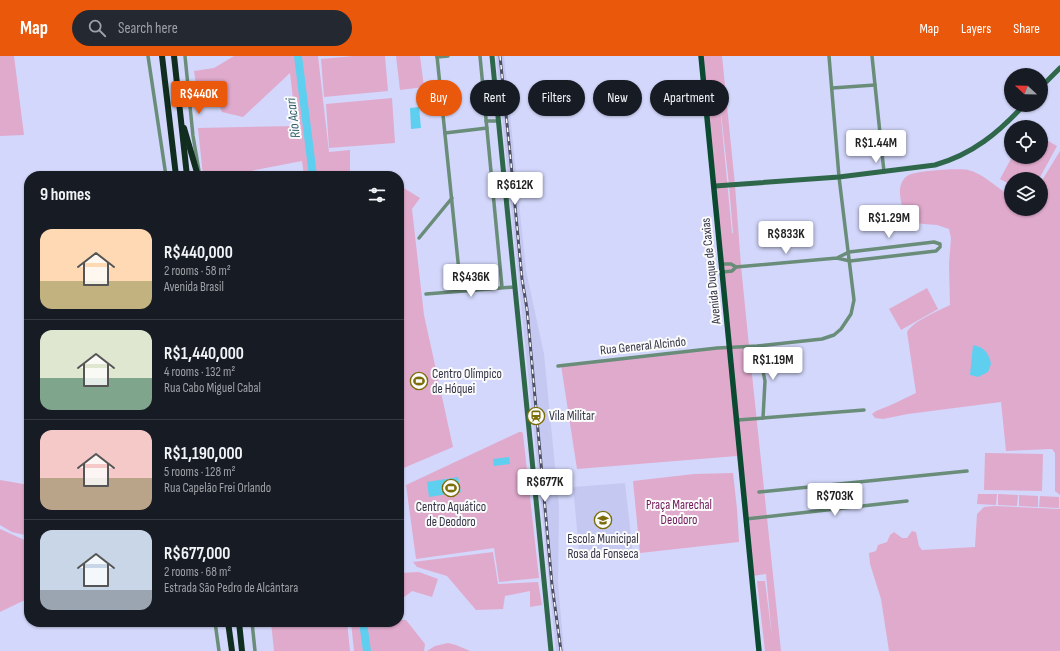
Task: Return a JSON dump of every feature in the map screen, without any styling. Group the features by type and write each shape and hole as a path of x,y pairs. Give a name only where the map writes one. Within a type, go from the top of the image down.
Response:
{"highway":[{"path":"162,56 175,171"},
{"path":"174,56 186,171"},
{"path":"181,120 198,171"},
{"path":"229,627 232,651"},
{"path":"240,627 242,651"}],"main road":[{"name":"Avenida Duque de Caxias","path":"701,56 760,651"}],"street":[{"path":"148,56 165,171"},
{"path":"186,56 193,136 198,171"},
{"path":"448,56 437,57 461,291"},
{"path":"480,56 502,287"},
{"path":"492,56 551,651"},
{"path":"829,56 839,177 850,261"},
{"path":"872,56 884,172"},
{"path":"1048,80 1060,68"},
{"path":"832,88 875,85"},
{"path":"715,186 839,177 935,165 950,161 966,154 986,141 1006,125 1018,112"},
{"path":"486,122 499,121"},
{"path":"445,133 487,128"},
{"path":"419,238 452,198"},
{"path":"722,264 731,264 736,267 837,258 850,261 936,251 940,247 940,244 934,242 849,252 837,258"},
{"path":"894,247 894,256"},
{"name":"Rua General Alcindo","path":"558,366 730,347 758,346 822,339 834,335 847,321 851,314 854,300 850,261"},
{"path":"723,272 732,271 736,267"},
{"path":"426,294 514,287"},
{"path":"758,346 765,381 763,418"},
{"path":"738,420 864,410"},
{"path":"759,492 967,471"},
{"path":"746,519 907,501"},
{"path":"216,627 219,651"},
{"path":"253,627 255,651"}],"shaded area":[{"path":"496,56 504,56 506,80 498,80"},
{"path":"416,107 416,116 420,116 421,128 411,129 410,108"},
{"path":"502,116 510,116 526,270 544,354 559,507 558,583 564,651 556,651"},
{"path":"973,345 980,347 985,351 991,364 988,372 978,377 970,375"},
{"path":"509,457 510,464 494,466 493,459"},
{"path":"458,477 461,492 429,497 427,482"},
{"name":"Escola Municipal Rosa da Fonseca","path":"625,483 633,554 580,560 573,487"}],"green space":[{"path":"0,56 14,56 24,135 0,136"},
{"path":"234,56 318,56 329,152 350,150 350,171 303,171 302,161 251,171 202,171 198,128 296,126 290,73 243,117 222,112 216,96 198,97 194,71 214,68"},
{"path":"354,56 385,56 388,91 324,97 321,59"},
{"path":"396,56 420,56 423,80 416,80 416,88 400,90"},
{"path":"700,56 722,56 724,80 702,80"},
{"path":"392,98 395,143 329,148 326,104"},
{"path":"706,116 721,116 733,233 721,116 728,116 741,266 781,651 765,651 757,581 765,581 772,637 766,574 752,576 737,456 577,469 561,365 729,347"},
{"path":"1048,141 1057,146 1048,162"},
{"path":"1060,151 1060,495 1055,491 1055,453 1052,449 1006,451 1001,402 908,414 883,419 875,418 872,414 916,393 907,332 920,320 950,305 949,264 951,238 949,229 937,225 917,223 905,214 901,204 900,194 900,187 904,178 911,174 927,171 955,169 968,170 983,177 1004,192 1004,216 1048,216 1047,172"},
{"path":"1008,164 1047,164 1043,172 1004,172 1004,181 1000,179"},
{"name":"Centro Olímpico de Hóquei","path":"404,188 420,198 412,209 424,315 453,447 404,468"},
{"path":"927,288 938,309 901,330 889,309"},
{"path":"519,432 522,432 523,434 539,578 499,582 494,548 416,559 406,485"},
{"path":"985,453 1043,454 1042,491 984,490"},
{"name":"Praça Marechal Deodoro","path":"733,473 739,542 640,553 633,481 694,474"},
{"path":"0,480 24,484 24,535 12,532 0,525"},
{"path":"855,490 856,501 836,503 835,492"},
{"path":"978,494 997,494 996,505 977,504"},
{"path":"998,494 1018,495 1017,506 998,505"},
{"path":"1019,495 1038,496 1038,507 1019,506"},
{"path":"1040,496 1059,497 1059,508 1039,507"},
{"path":"994,506 1060,509 1060,651 889,651 881,599 870,564 869,553 876,551 878,545 887,542 890,535 894,532 902,538 907,538 912,531 916,532 919,546 922,550 975,547 977,514 984,507"},
{"path":"0,529 24,540 24,600 0,612"},
{"path":"493,552 498,584 538,582 542,605 530,607 530,591 505,596 503,609 476,610 447,576 417,567 413,562"},
{"path":"419,572 438,579 432,597 412,591 404,597 404,573"},
{"path":"404,620 406,620 425,644 424,651 354,651 352,627 404,627"},
{"path":"272,627 348,627 350,651 274,651"},
{"path":"448,643 470,651 427,651 435,646"}],"waterway":[{"name":"Rio Acari","path":"298,56 312,171"},
{"name":"Rio Acari","path":"364,627 367,651"}],"railway":[{"path":"500,56 522,279 527,309 552,585 561,651"}],"place":[{"name":"Centro Olímpico de Hóquei","path":"419,381"},
{"name":"Vila Militar","path":"536,416"},
{"name":"Centro Aquático de Deodoro","path":"451,488"},
{"name":"Escola Municipal Rosa da Fonseca","path":"603,520"}]}
